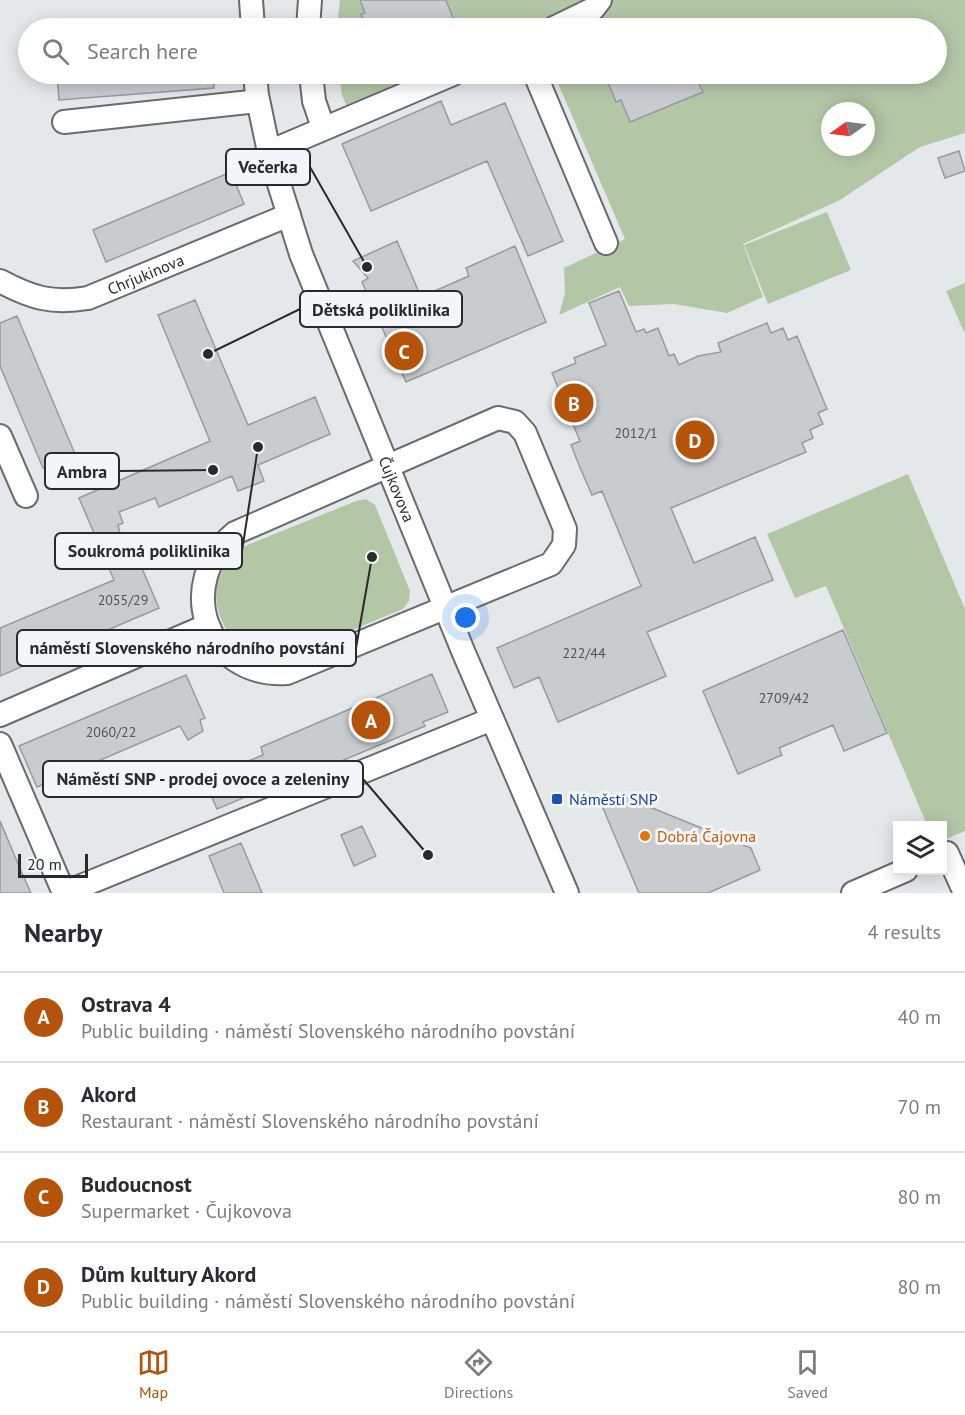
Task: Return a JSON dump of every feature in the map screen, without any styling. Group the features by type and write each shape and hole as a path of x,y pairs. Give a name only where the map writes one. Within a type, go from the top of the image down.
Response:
{"street":[{"path":"250,0 252,18"},
{"path":"309,18 310,0"},
{"path":"575,18 593,9 600,0"},
{"name":"Čujkovova","path":"256,84 269,152 301,254 492,719 567,893"},
{"path":"312,84 323,128"},
{"path":"269,152 429,84"},
{"path":"539,84 606,243"},
{"path":"64,123 258,101"},
{"name":"Chrjukinova","path":"0,281 28,296 62,302 88,298 289,215"},
{"path":"498,418 509,419 525,433 562,522 564,545 551,564 447,609 287,673 252,668 236,659 216,642 206,626 203,603 205,576 210,562 224,542 236,533 498,418"},
{"path":"0,436 26,496"},
{"path":"0,715 206,626"},
{"path":"0,744 64,893 492,719"},
{"path":"951,851 965,893"},
{"path":"853,893 894,875"}],"green space":[{"path":"340,0 965,0 965,133 920,147 840,200 743,244 763,297 727,313 674,304 629,306 620,287 559,315 565,293 564,268 625,239 558,84 947,84 947,18 338,18"},
{"path":"340,84 429,84 351,116 342,95"},
{"path":"827,212 851,270 768,304 744,245"},
{"path":"965,283 965,331 964,332 946,291"},
{"path":"908,474 965,609 965,831 947,838 947,821 925,821 826,586 795,598 767,534"},
{"path":"366,499 375,505 410,591 409,601 403,609 285,659 262,658 242,648 221,620 216,600 220,576 228,561 240,548"}],"building":[{"path":"360,0 446,0 453,18 363,18 361,14 365,13"},
{"path":"58,84 214,84 214,88 59,100"},
{"path":"608,84 699,84 703,92 630,122 621,100 616,102"},
{"path":"441,101 451,125 505,103 563,241 528,256 487,161 371,211 342,144"},
{"path":"959,151 965,171 945,178 938,158"},
{"path":"231,172 244,204 106,262 93,230"},
{"path":"397,241 421,297 469,276 466,268 515,246 546,322 406,382 362,282 368,278 353,261"},
{"path":"619,291 636,332 644,329 646,333 658,328 669,356 674,354 679,365 698,356 721,352 718,343 767,323 771,333 783,328 788,340 797,336 827,409 818,413 823,424 810,430 813,438 802,443 806,452 671,508 694,563 755,537 773,580 647,632 666,676 558,722 539,677 514,688 497,648 641,586 602,491 592,495 581,470 571,445 580,441 552,373 576,363 574,358 606,345 589,303"},
{"path":"195,300 248,425 315,397 330,434 258,465 264,481 238,491 232,476 159,507 155,498 119,512 123,523 118,525 123,548 133,569 141,566 159,608 0,676 0,628 114,580 79,498 210,441 158,315"},
{"path":"17,316 75,454 43,468 0,366 0,323"},
{"path":"843,630 887,733 844,751 833,725 779,748 782,755 738,774 703,691"},
{"path":"432,674 448,712 423,722 425,726 303,777 302,773 217,809 204,779 263,755 261,747"},
{"path":"186,675 205,718 200,720 203,731 188,740 180,726 37,787 19,746"},
{"path":"625,797 751,848 760,870 708,893 639,893 602,806"},
{"path":"0,821 25,880 31,893 0,893"},
{"path":"362,826 376,856 354,866 341,835"},
{"path":"241,843 262,893 224,893 209,856"}],"place":[{"name":"Večerka","path":"367,267"},
{"name":"Budoucnost","path":"404,351"},
{"name":"Dětská poliklinika","path":"208,354"},
{"name":"Akord","path":"574,403"},
{"name":"Dům kultury Akord","path":"695,440"},
{"name":"Soukromá poliklinika","path":"258,447"},
{"name":"Ambra","path":"213,470"},
{"name":"náměstí Slovenského národního povstání","path":"372,557"},
{"name":"Ostrava 4","path":"371,720"},
{"name":"Náměstí SNP","path":"557,799"},
{"name":"Dobrá Čajovna","path":"645,836"},
{"name":"Náměstí SNP - prodej ovoce a zeleniny","path":"428,855"}]}
